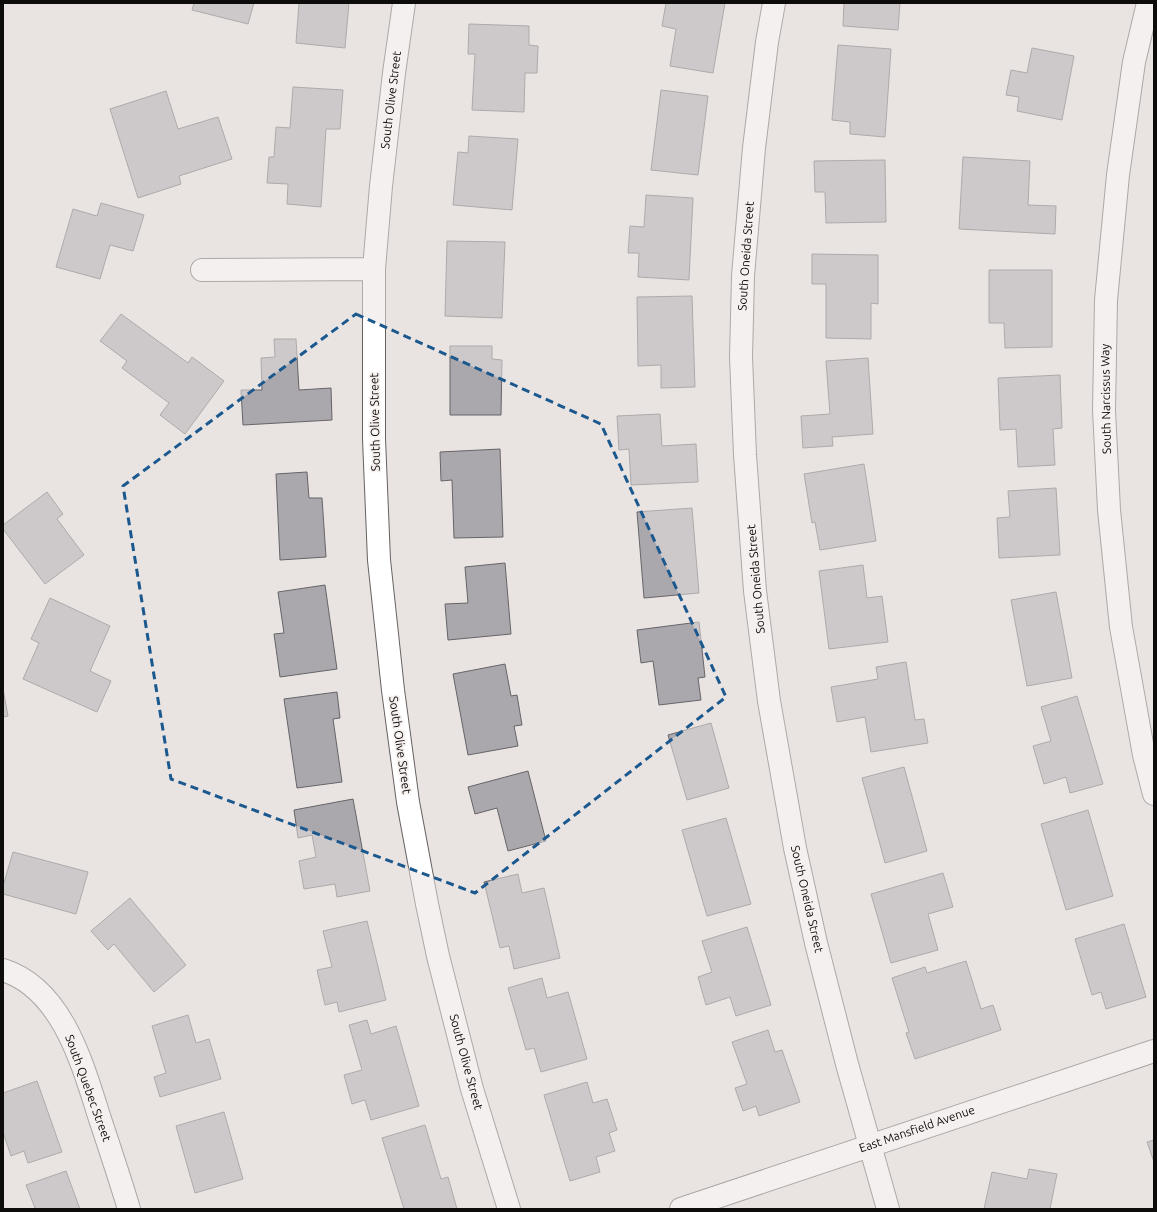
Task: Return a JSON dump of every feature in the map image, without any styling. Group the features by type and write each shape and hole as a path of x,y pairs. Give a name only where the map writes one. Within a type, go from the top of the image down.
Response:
{"street":[{"name":"South Olive Street","path":"404,3 382,178 374,269 374,438 379,560 393,690 407,794 425,896 438,956 472,1088 508,1209"},
{"name":"South Oneida Street","path":"774,3 767,42 754,148 743,276 741,357 745,455 755,591 769,701 795,848 816,943 888,1209"},
{"name":"South Narcissus Way","path":"1148,3 1134,62 1118,175 1106,300 1104,410 1109,510 1121,627 1144,756 1154,794"},
{"path":"202,270 374,269"},
{"name":"South Quebec Street","path":"3,970 24,980 46,1000 55,1010 70,1036 87,1079 129,1209"},
{"name":"East Mansfield Avenue","path":"681,1209 1154,1051"}],"highlighted area":[{"path":"356,314 601,424 726,697 475,893 171,779 123,486"}],"building":[{"path":"194,3 254,3 248,24 192,10"},
{"path":"299,3 349,3 345,48 296,43"},
{"path":"666,3 725,3 713,73 670,66 676,29 662,26"},
{"path":"844,3 900,3 898,30 843,26"},
{"path":"469,24 529,26 529,45 538,46 537,73 525,73 524,112 472,110 475,54 468,54"},
{"path":"838,45 891,49 885,137 850,134 850,122 832,120"},
{"path":"1032,48 1074,56 1062,120 1017,111 1019,97 1006,95 1011,70 1027,73"},
{"path":"293,87 343,90 340,129 326,129 321,207 287,204 288,184 267,183 269,157 274,157 276,127 290,128"},
{"path":"661,90 708,96 698,175 651,170"},
{"path":"166,91 178,129 218,117 232,159 179,176 181,184 138,198 110,109"},
{"path":"469,136 518,139 512,210 453,205 458,152 468,153"},
{"path":"963,157 1030,161 1028,205 1056,206 1055,234 959,229"},
{"path":"885,160 886,222 826,223 825,192 815,192 814,161"},
{"path":"646,195 693,198 689,280 638,277 639,253 628,253 630,226 644,227"},
{"path":"101,203 144,215 133,251 110,245 100,279 56,267 73,209 97,216"},
{"path":"447,241 505,242 502,318 445,316"},
{"path":"812,254 878,255 878,304 871,303 871,339 826,338 826,284 812,284"},
{"path":"989,270 1052,270 1052,347 1005,348 1004,323 989,323"},
{"path":"692,296 695,387 661,388 661,365 638,366 637,297"},
{"path":"121,314 188,363 192,357 224,381 185,434 160,415 169,403 122,368 127,361 100,341"},
{"path":"274,339 296,339 299,390 331,388 332,420 243,425 241,390 262,390 261,358 275,357"},
{"path":"450,346 492,346 492,359 502,360 501,415 450,415"},
{"path":"868,358 873,434 832,437 833,446 803,448 801,416 830,414 826,361"},
{"path":"1060,375 1062,428 1053,429 1055,465 1018,467 1016,429 1000,430 998,378"},
{"path":"660,414 662,446 696,444 698,482 631,485 629,449 619,450 617,416"},
{"path":"500,449 503,537 454,538 452,480 441,481 440,452"},
{"path":"864,464 876,541 820,550 815,522 812,523 804,474"},
{"path":"307,472 309,498 322,498 326,557 280,560 276,474"},
{"path":"1056,488 1060,555 999,558 997,518 1010,517 1008,491"},
{"path":"47,492 63,514 57,519 84,555 45,584 3,529 3,525"},
{"path":"692,508 699,593 644,598 637,512"},
{"path":"505,563 511,634 448,640 445,604 468,603 465,567"},
{"path":"863,565 867,598 882,596 888,642 829,649 819,571"},
{"path":"325,585 337,669 280,677 274,634 284,633 278,592"},
{"path":"1056,592 1072,678 1027,686 1011,600"},
{"path":"50,598 110,626 90,671 111,681 97,712 23,679 39,643 31,639"},
{"path":"699,622 705,677 698,678 701,700 659,705 653,661 641,663 637,630"},
{"path":"906,662 915,720 924,719 928,743 871,752 865,717 837,722 831,687 878,679 876,667"},
{"path":"505,664 511,696 517,695 522,725 514,726 518,746 468,755 453,674"},
{"path":"3,689 8,716 3,717"},
{"path":"337,692 340,718 333,719 342,782 297,788 284,699"},
{"path":"1077,696 1103,784 1070,793 1066,777 1044,784 1033,746 1051,741 1041,707"},
{"path":"711,723 729,788 687,800 668,735"},
{"path":"904,767 927,851 885,863 862,778"},
{"path":"528,771 546,841 508,851 497,808 475,814 468,787"},
{"path":"353,799 370,891 337,897 335,884 304,889 299,861 316,857 312,835 298,838 294,810"},
{"path":"1088,810 1113,896 1066,910 1041,824"},
{"path":"726,818 751,904 707,916 682,830"},
{"path":"13,852 88,872 76,914 3,894 3,886"},
{"path":"943,873 953,907 928,914 938,950 891,963 871,894"},
{"path":"518,874 522,893 544,888 560,958 514,969 509,946 500,948 484,882"},
{"path":"130,898 186,965 154,992 114,944 108,950 91,931"},
{"path":"367,921 386,1000 339,1012 337,1002 325,1005 317,970 332,967 323,931"},
{"path":"1124,924 1146,997 1106,1009 1101,992 1092,995 1075,939"},
{"path":"747,927 771,1005 736,1016 730,997 706,1005 698,977 712,972 702,941"},
{"path":"966,961 981,1009 993,1005 1001,1030 915,1059 906,1033 909,1032 892,978 925,967 927,973"},
{"path":"542,978 547,998 568,992 587,1059 541,1072 534,1048 526,1050 508,988"},
{"path":"188,1015 196,1043 209,1039 221,1079 160,1097 154,1077 166,1073 152,1026"},
{"path":"367,1020 371,1034 396,1026 419,1106 371,1120 365,1100 352,1104 344,1075 362,1070 349,1025"},
{"path":"768,1030 775,1052 782,1050 800,1102 759,1116 756,1106 743,1111 735,1088 747,1084 732,1042"},
{"path":"37,1081 62,1152 28,1163 24,1151 11,1156 3,1132 3,1093"},
{"path":"587,1082 593,1103 607,1099 617,1130 609,1133 615,1151 596,1157 600,1172 570,1181 544,1095"},
{"path":"224,1112 243,1179 195,1193 176,1126"},
{"path":"425,1125 441,1179 448,1177 457,1209 404,1209 382,1138"},
{"path":"1154,1140 1154,1162 1147,1142"},
{"path":"1029,1169 1057,1174 1050,1209 984,1209 992,1172 1027,1179"},
{"path":"66,1171 80,1209 32,1209 35,1208 26,1185"}]}
